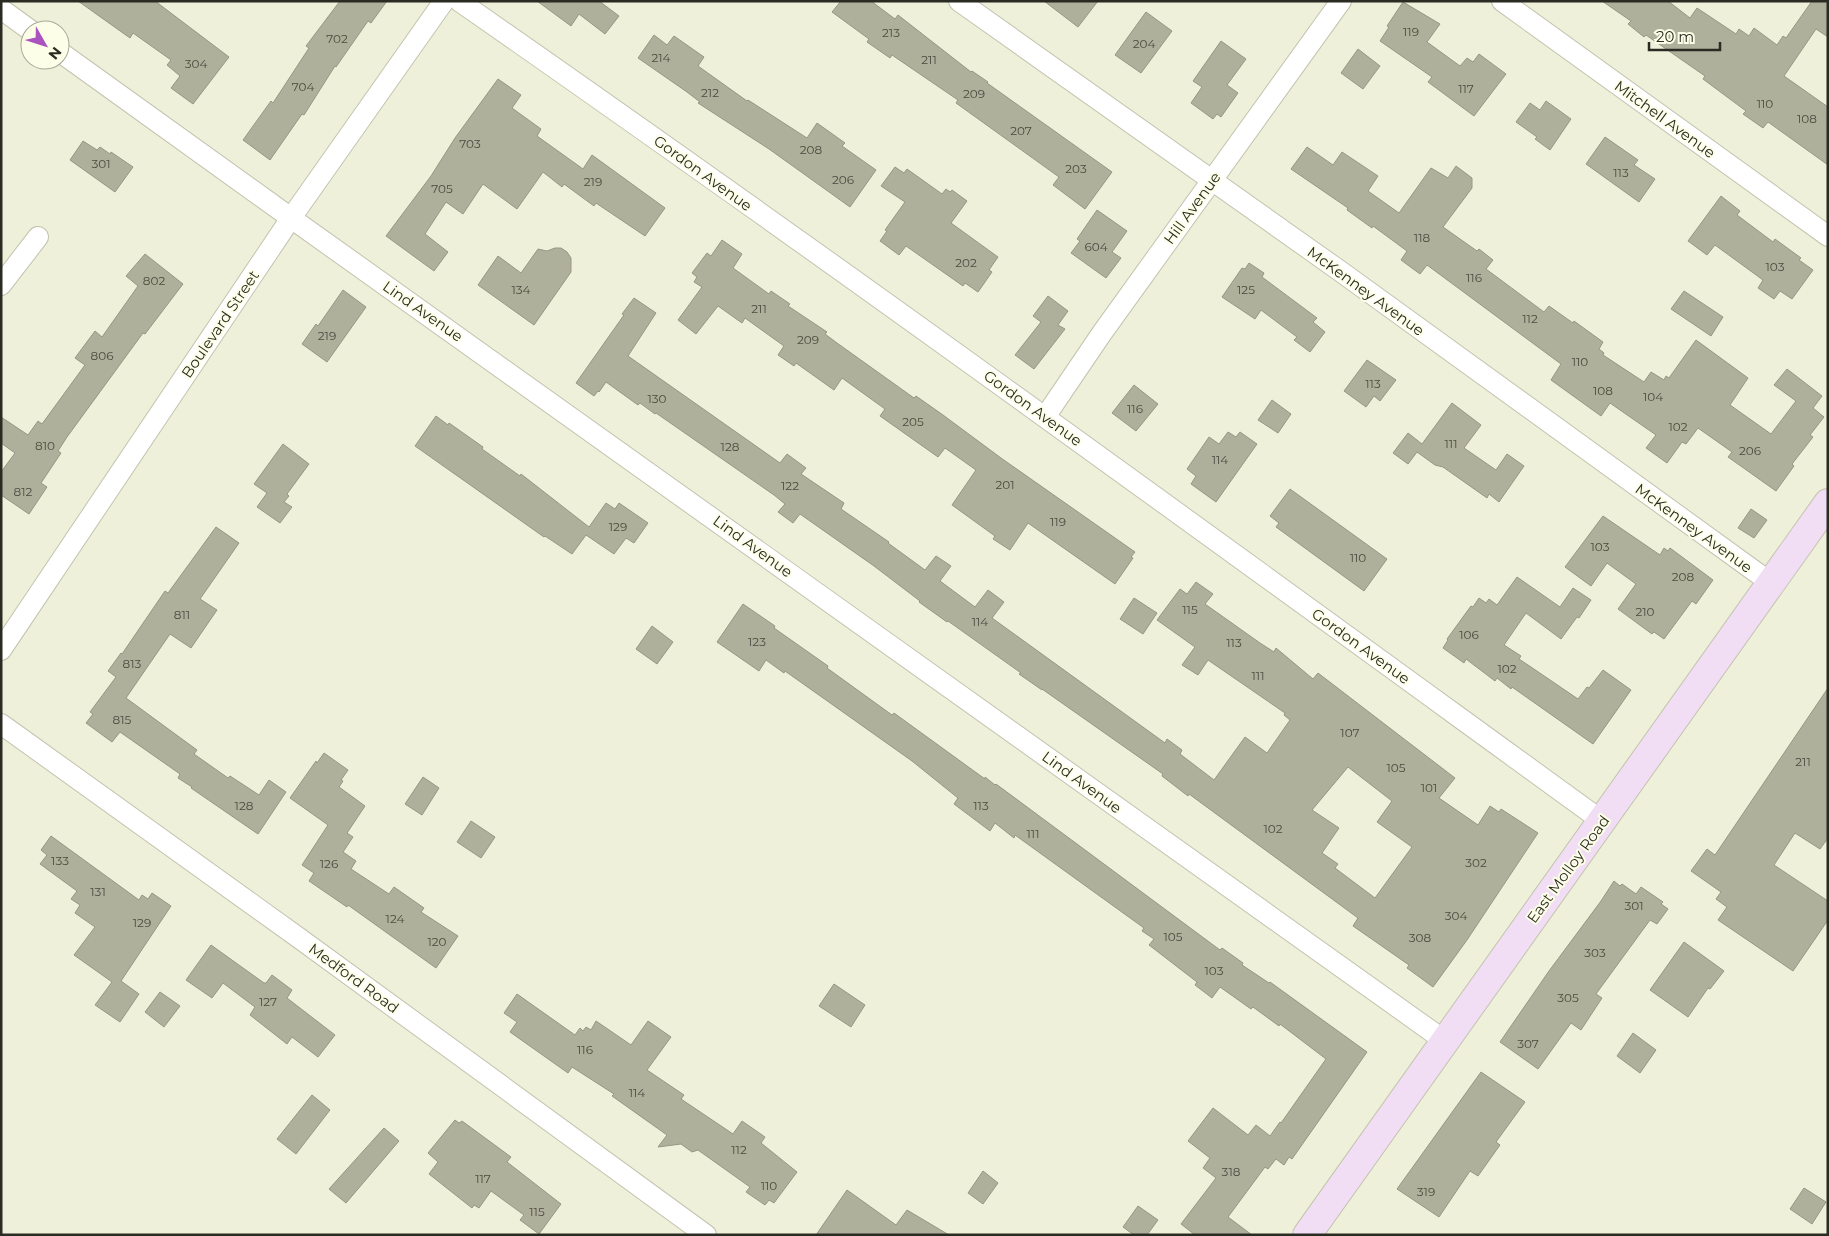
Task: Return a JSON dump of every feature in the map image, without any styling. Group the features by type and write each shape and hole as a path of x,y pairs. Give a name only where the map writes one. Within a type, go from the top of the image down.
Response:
{"street":[{"name":"Boulevard Street","path":"1,650 291,218 444,1"},
{"name":"Gordon Avenue","path":"459,1 605,102 1045,417 1602,821"},
{"name":"McKenney Avenue","path":"959,1 1348,277 1771,583"},
{"name":"Hill Avenue","path":"1045,417 1102,333 1341,1"},
{"name":"Mitchell Avenue","path":"1502,1 1828,236"},
{"path":"1,9 20,23"},
{"name":"Lind Avenue","path":"70,59 1445,1041"},
{"path":"1,285 38,237"},
{"name":"East Molloy Road","path":"1307,1235 1828,503"},
{"name":"Medford Road","path":"1,724 299,938 706,1235"}],"building":[{"path":"78,1 155,1 229,57 193,104 171,88 180,76 167,65 171,60 133,33 130,38"},
{"path":"340,1 387,1 371,23 368,21 335,66 304,115 302,114 270,160 243,140 271,101 273,103 309,48 306,46"},
{"path":"537,1 599,1 619,16 605,34 579,14 571,26"},
{"path":"841,1 871,1 895,19 898,15 971,72 988,82 1112,172 1085,209 1053,185 1059,177 956,103 958,100 892,55 890,58 867,42 869,39 832,12"},
{"path":"1044,1 1098,1 1078,27"},
{"path":"1602,1 1668,1 1690,18 1697,8 1736,34 1739,29 1749,36 1754,28 1777,45 1783,36 1786,38 1812,1 1828,1 1828,37 1816,29 1784,76 1828,107 1828,165 1768,122 1763,128 1743,114 1746,111 1703,79 1705,76 1646,35 1644,37 1628,24 1631,21"},
{"path":"1403,2 1440,24 1427,42 1460,66 1467,58 1473,62 1479,54 1506,74 1474,116 1428,82 1432,77 1380,41 1389,27 1387,26"},
{"path":"1146,12 1172,31 1141,73 1115,55"},
{"path":"654,35 667,45 674,36 704,57 698,66 747,101 807,138 817,123 845,143 842,146 876,170 850,207 769,149 698,103 700,102 638,58"},
{"path":"1221,41 1246,59 1227,85 1238,93 1221,117 1217,114 1213,119 1191,103 1202,87 1193,81"},
{"path":"1358,49 1380,66 1363,89 1341,73"},
{"path":"498,79 521,95 512,108 541,129 537,136 583,169 592,155 665,208 645,236 596,203 594,206 564,184 562,187 543,172 517,209 483,184 463,214 446,202 425,234 448,252 434,271 386,236 431,176 455,138"},
{"path":"1546,101 1571,119 1550,150 1535,139 1537,137 1516,122 1530,103 1540,110"},
{"path":"1605,137 1638,160 1634,165 1655,179 1639,202 1586,164"},
{"path":"83,141 97,150 100,147 110,154 111,152 133,167 115,192 70,160"},
{"path":"1307,147 1333,165 1342,152 1378,176 1368,191 1399,213 1431,168 1448,178 1456,166 1472,178 1472,188 1443,227 1493,260 1486,269 1544,312 1549,306 1573,323 1574,321 1603,342 1599,349 1604,353 1603,355 1644,382 1651,372 1664,380 1666,376 1669,378 1696,340 1748,378 1730,405 1771,434 1796,401 1774,385 1787,369 1822,396 1813,408 1824,417 1810,435 1813,437 1792,464 1794,466 1776,491 1728,457 1732,452 1698,428 1686,444 1682,442 1667,463 1646,448 1656,435 1610,403 1601,416 1551,380 1561,364 1427,265 1420,274 1401,260 1407,251 1291,169"},
{"path":"895,167 904,173 907,169 942,194 946,189 950,192 952,190 967,201 951,223 998,257 989,270 992,272 978,292 965,283 963,286 906,246 899,255 880,241 887,231 885,230 905,202 881,186"},
{"path":"1721,196 1740,211 1737,215 1773,242 1775,239 1801,258 1799,260 1813,270 1792,299 1780,291 1774,299 1758,288 1763,280 1715,245 1707,255 1688,241"},
{"path":"1097,210 1127,231 1112,252 1121,258 1106,278 1071,253 1080,241 1077,239"},
{"path":"722,240 742,254 733,268 769,294 771,291 790,304 788,306 827,332 825,334 837,343 914,398 916,396 1135,552 1115,584 1028,523 1010,550 993,539 995,536 952,505 976,470 945,448 938,457 880,416 885,409 842,378 834,390 796,363 794,366 778,355 784,346 745,318 742,323 718,306 696,334 678,320 702,287 694,282 697,277 692,273 707,253 711,256"},
{"path":"561,248 571,258 571,272 534,325 478,285 498,256 521,273 538,249 547,251"},
{"path":"145,254 183,284 145,334 143,333 67,437 58,451 61,453 41,483 47,487 29,514 1,495 1,472 15,453 1,443 1,417 28,435 38,421 42,424 85,365 75,358 95,331 102,337 138,286 126,276"},
{"path":"1249,263 1264,273 1262,277 1317,318 1313,322 1325,332 1310,352 1294,340 1297,337 1261,310 1255,319 1222,297 1242,268 1245,269"},
{"path":"343,290 366,307 327,362 302,344 316,324 318,326"},
{"path":"1684,291 1723,317 1711,336 1671,309"},
{"path":"1048,296 1068,311 1058,325 1065,329 1034,369 1015,355 1041,322 1033,316"},
{"path":"634,298 656,313 628,356 780,463 787,454 806,468 801,474 844,503 841,509 889,542 925,570 936,556 951,566 940,581 975,607 988,590 1004,602 992,618 1165,743 1167,739 1182,750 1180,754 1214,780 1245,737 1267,753 1290,720 1284,715 1285,713 1208,660 1198,675 1182,665 1195,647 1157,620 1180,589 1187,594 1196,582 1213,594 1205,604 1274,652 1276,648 1313,679 1318,673 1455,778 1439,798 1478,825 1490,806 1499,812 1501,809 1538,833 1467,940 1433,987 1407,968 1409,965 1353,926 1358,918 1189,794 1188,796 1162,776 1163,774 1019,674 1021,673 919,602 874,566 800,514 793,523 778,512 785,504 774,495 656,413 640,403 638,405 606,382 594,396 576,383 624,315 622,314","holes":["1348,767 1392,801 1377,822 1412,847 1375,898 1335,868 1338,864 1322,853 1339,828 1312,810"]},
{"path":"1367,360 1396,380 1380,401 1374,396 1366,407 1344,391"},
{"path":"1134,385 1158,404 1136,431 1112,413"},
{"path":"1272,400 1291,414 1278,433 1258,420"},
{"path":"1452,403 1481,425 1464,448 1496,470 1507,454 1524,466 1499,502 1489,494 1487,498 1443,467 1435,465 1417,452 1408,464 1393,453 1408,433 1422,444"},
{"path":"436,416 483,447 482,449 520,476 521,474 589,527 606,503 615,509 619,503 648,523 634,543 626,538 614,554 586,535 572,554 544,537 415,446"},
{"path":"1228,432 1236,437 1240,432 1257,444 1216,502 1191,484 1196,476 1187,469 1209,437 1219,444"},
{"path":"283,444 309,464 287,494 289,496 284,502 292,507 280,523 257,507 267,493 254,484"},
{"path":"1290,489 1387,559 1364,591 1276,527 1279,523 1270,516"},
{"path":"1751,509 1767,520 1754,538 1738,528"},
{"path":"1603,516 1660,555 1664,548 1668,551 1670,548 1713,580 1696,604 1692,601 1664,639 1654,632 1652,634 1618,609 1636,584 1607,563 1591,586 1565,567"},
{"path":"216,527 239,543 200,599 217,610 191,648 170,634 126,698 197,750 194,754 228,778 230,776 259,795 269,780 286,792 258,834 191,788 178,778 180,774 120,732 112,742 86,723 93,714 90,712 116,677 108,671 122,654 165,591 168,593"},
{"path":"1517,577 1560,607 1573,588 1591,600 1561,639 1526,613 1504,645 1521,656 1519,659 1578,699 1603,670 1631,690 1593,744 1512,687 1511,689 1497,678 1495,681 1466,659 1464,663 1443,648 1447,639 1479,598 1486,603 1489,599 1497,605"},
{"path":"1134,598 1157,613 1143,634 1120,619"},
{"path":"743,604 892,715 894,713 985,779 985,777 996,784 1220,950 1222,948 1243,963 1242,965 1270,982 1367,1052 1292,1159 1289,1157 1284,1165 1276,1159 1268,1169 1265,1167 1228,1217 1252,1235 1195,1235 1181,1224 1216,1178 1203,1168 1210,1158 1188,1141 1213,1108 1248,1135 1256,1125 1270,1136 1326,1059 1280,1024 1279,1026 1253,1007 1251,1009 1220,987 1212,998 1195,985 1197,982 1149,945 1154,939 1142,931 1144,928 1015,835 1014,838 995,823 990,831 954,804 958,798 912,761 785,671 784,673 766,660 759,671 717,642"},
{"path":"652,626 673,642 657,664 636,649"},
{"path":"1828,688 1828,838 1820,849 1795,833 1774,865 1828,901 1828,920 1793,971 1718,920 1727,907 1716,899 1721,892 1691,871 1707,849 1715,855"},
{"path":"324,753 348,770 341,780 343,781 339,787 365,806 347,833 353,837 343,852 356,861 351,869 389,894 394,887 424,908 421,912 458,936 436,968 348,905 347,907 309,881 314,873 302,865 328,825 290,798 316,761 317,763"},
{"path":"423,777 439,788 422,815 405,804"},
{"path":"471,821 495,837 481,858 457,842"},
{"path":"51,836 139,900 142,895 148,899 152,893 171,906 121,981 139,994 120,1022 95,1005 112,982 74,955 95,927 75,913 80,905 71,899 77,891 40,864 47,855 41,850"},
{"path":"1614,881 1636,894 1641,887 1663,902 1661,904 1668,909 1657,924 1650,920 1596,994 1602,998 1581,1030 1571,1023 1538,1069 1500,1042"},
{"path":"1684,942 1724,971 1710,989 1708,988 1688,1017 1650,990"},
{"path":"211,945 264,983 272,975 292,990 287,998 335,1035 318,1057 292,1037 287,1044 250,1015 255,1007 223,983 212,998 186,980"},
{"path":"834,984 865,1005 851,1027 819,1006"},
{"path":"160,992 180,1006 164,1027 145,1012"},
{"path":"517,994 575,1035 580,1028 583,1031 586,1027 591,1030 596,1021 631,1045 648,1021 671,1037 647,1070 684,1095 681,1099 733,1134 742,1121 765,1137 761,1143 797,1172 774,1203 769,1200 765,1205 746,1192 750,1187 698,1150 692,1152 681,1144 658,1147 667,1135 612,1096 614,1094 572,1067 568,1073 510,1032 517,1022 504,1013"},
{"path":"1633,1033 1656,1050 1640,1073 1617,1056"},
{"path":"1481,1072 1525,1102 1496,1142 1500,1145 1478,1176 1470,1171 1439,1217 1397,1189"},
{"path":"312,1095 330,1110 296,1154 277,1139"},
{"path":"455,1120 459,1123 462,1121 511,1157 507,1162 561,1204 539,1234 520,1220 524,1215 491,1191 479,1208 474,1205 472,1208 429,1174 438,1162 428,1153"},
{"path":"384,1128 399,1141 346,1203 329,1189"},
{"path":"983,1171 998,1183 983,1204 968,1193"},
{"path":"1804,1188 1826,1202 1812,1224 1790,1209"},
{"path":"847,1190 896,1225 907,1210 949,1235 816,1235"},
{"path":"1138,1206 1158,1220 1147,1235 1134,1235 1123,1227"}]}
